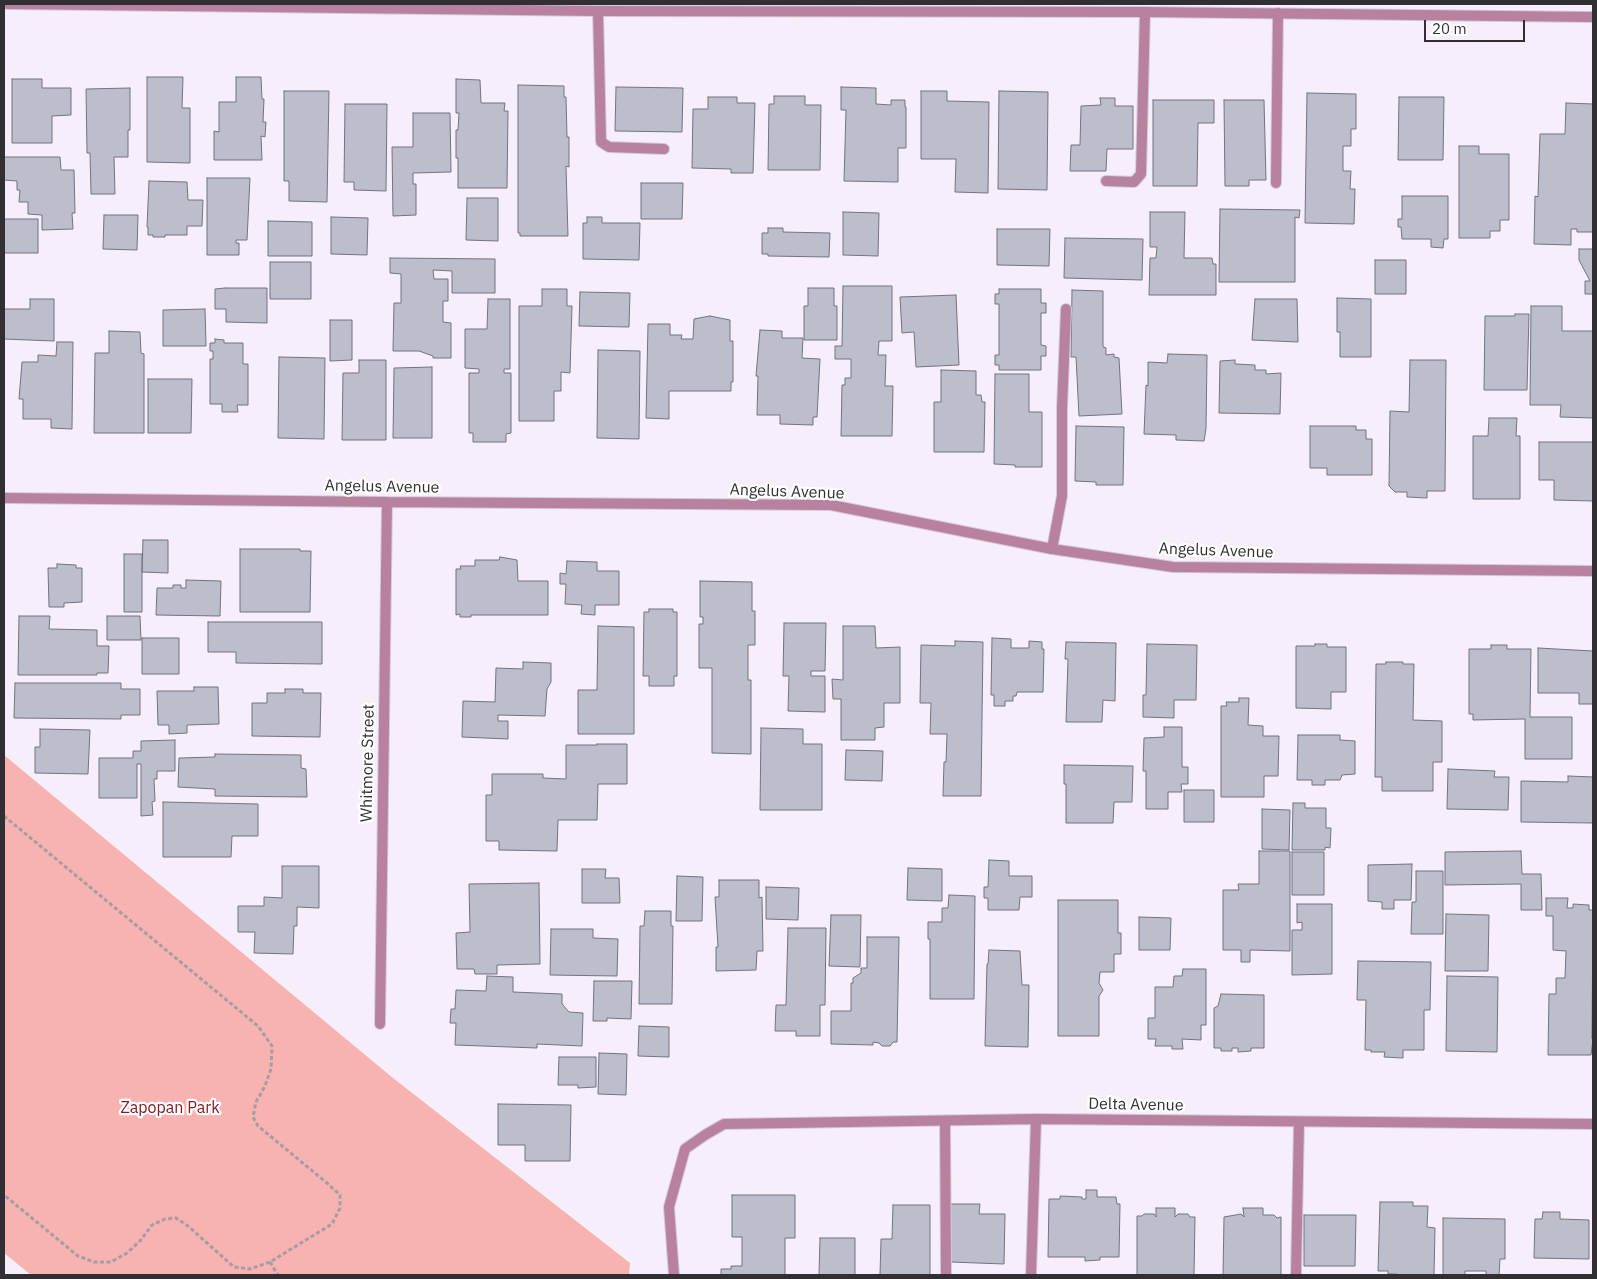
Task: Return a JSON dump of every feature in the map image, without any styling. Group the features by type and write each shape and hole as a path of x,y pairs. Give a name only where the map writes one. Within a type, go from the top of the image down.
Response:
{"street":[{"path":"7,4 598,11 1145,12 1593,17"},
{"path":"598,11 601,142 609,147 664,149"},
{"path":"1106,181 1134,182 1141,174 1145,12"},
{"path":"1276,183 1278,13"},
{"path":"1052,549 1062,496 1062,408 1066,310"},
{"name":"Angelus Avenue","path":"4,498 831,505 1052,549 1173,567 1593,571"},
{"name":"Whitmore Street","path":"380,1024 387,502"},
{"path":"1031,1275 1036,1119"},
{"name":"Delta Avenue","path":"674,1275 669,1207 685,1149 724,1124 1036,1119 1593,1124"},
{"path":"945,1121 946,1275"},
{"path":"1296,1275 1299,1122"}],"path":[{"path":"4,816 258,1026 272,1046 272,1069 256,1102 253,1117 258,1126 327,1182 340,1195 340,1208 332,1224 270,1262 250,1269 234,1267 188,1226 176,1218 165,1219 152,1225 140,1241 127,1253 111,1262 94,1262 78,1256 4,1196"},
{"path":"270,1262 278,1275"}],"green space":[{"name":"Zapopan Park","path":"4,755 393,1078 630,1263 629,1275 31,1275 4,1253"}],"building":[{"path":"147,77 183,77 182,108 190,108 190,163 147,162"},
{"path":"236,77 261,77 262,99 264,99 263,122 266,122 265,137 261,136 262,160 214,160 214,131 219,132 219,102 236,102"},
{"path":"12,79 42,79 42,88 71,88 71,115 52,116 52,143 12,143"},
{"path":"456,79 480,80 481,103 505,103 504,111 508,111 507,188 458,188 456,130 458,130 459,113 456,113"},
{"path":"518,85 564,86 567,137 569,137 569,167 566,166 568,236 520,236 520,233 518,233"},
{"path":"616,87 683,88 682,132 615,131"},
{"path":"841,87 876,88 876,104 891,105 891,100 905,100 906,148 898,148 898,182 844,181 846,110 841,110"},
{"path":"130,88 128,157 114,157 115,194 91,194 90,153 87,153 86,89"},
{"path":"284,91 329,91 327,202 289,201 289,181 284,181"},
{"path":"921,91 947,91 947,101 989,102 988,193 955,192 956,159 921,159"},
{"path":"999,91 1048,92 1047,190 998,189"},
{"path":"1307,93 1356,94 1356,129 1351,129 1351,146 1343,146 1343,171 1351,171 1350,189 1355,189 1354,224 1305,223"},
{"path":"774,96 805,96 805,105 821,105 820,170 768,170 769,104 774,104"},
{"path":"708,97 737,97 737,103 755,103 753,173 731,173 731,169 692,168 693,109 708,109"},
{"path":"1399,97 1444,97 1443,160 1398,160"},
{"path":"1100,98 1115,98 1115,106 1133,106 1133,149 1107,149 1106,171 1070,171 1071,145 1080,145 1081,106 1101,105"},
{"path":"1153,100 1214,100 1214,123 1198,123 1197,186 1153,186"},
{"path":"1224,100 1264,100 1266,180 1249,180 1249,186 1225,186"},
{"path":"1566,103 1593,104 1593,232 1577,232 1577,229 1571,229 1571,245 1534,244 1535,196 1538,197 1540,134 1565,134"},
{"path":"345,104 387,104 386,191 354,190 354,182 344,182"},
{"path":"413,113 450,113 451,172 413,173 413,184 416,184 416,215 393,216 392,147 413,147"},
{"path":"1459,146 1479,146 1479,154 1509,154 1509,220 1500,220 1500,231 1490,231 1490,238 1459,238"},
{"path":"4,157 60,157 61,170 74,170 75,213 72,213 73,229 42,230 42,215 28,214 28,202 19,202 20,190 17,190 17,181 4,180"},
{"path":"207,178 250,178 247,240 236,240 236,243 239,243 239,255 207,255"},
{"path":"149,181 187,182 188,200 203,200 202,226 187,226 187,235 153,237 153,235 148,235"},
{"path":"641,183 683,183 682,219 641,219"},
{"path":"1402,196 1448,196 1448,239 1444,239 1443,248 1431,247 1431,239 1402,239 1401,227 1398,227 1398,219 1402,219"},
{"path":"467,198 498,198 498,241 466,240"},
{"path":"1220,209 1300,210 1299,218 1295,217 1295,282 1219,282"},
{"path":"843,212 879,213 878,256 843,255"},
{"path":"1150,212 1185,212 1184,258 1212,258 1213,264 1216,264 1216,295 1149,295 1150,258 1156,258 1157,247 1150,247"},
{"path":"104,215 138,215 137,250 103,249"},
{"path":"331,217 368,218 367,255 331,254"},
{"path":"587,217 602,217 602,223 640,223 639,260 583,259 583,223 587,223"},
{"path":"4,219 38,219 38,253 4,253"},
{"path":"268,221 312,222 312,256 268,256"},
{"path":"768,228 783,228 783,232 830,233 829,257 768,256 768,254 762,254 762,233 768,233"},
{"path":"997,229 1050,229 1049,266 997,265"},
{"path":"1065,238 1143,239 1142,280 1064,278"},
{"path":"1579,249 1593,249 1593,294 1585,294 1585,281 1590,281 1579,260"},
{"path":"390,258 495,259 495,293 452,293 452,271 433,270 434,279 448,279 448,301 443,301 443,322 451,323 451,358 433,358 433,356 419,351 393,351 394,303 401,303 401,274 390,273"},
{"path":"1375,260 1406,260 1406,294 1375,294"},
{"path":"270,262 311,262 311,299 270,299"},
{"path":"843,286 892,286 892,341 879,341 878,355 886,355 885,386 893,386 892,436 841,436 842,385 845,385 845,378 851,378 851,359 835,359 835,346 842,346"},
{"path":"267,288 267,323 226,322 226,309 215,309 215,289"},
{"path":"808,288 834,288 834,306 837,306 837,340 804,340 804,306 808,306"},
{"path":"542,289 567,289 567,306 572,306 570,373 561,372 561,391 554,391 554,421 519,421 519,306 542,306"},
{"path":"999,289 1041,289 1041,303 1046,303 1046,313 1041,313 1041,345 1046,346 1046,356 1041,356 1041,370 999,370 999,365 995,365 995,355 999,355 999,304 995,304 995,294 999,294"},
{"path":"1072,290 1103,291 1103,347 1106,348 1106,355 1114,354 1114,357 1119,358 1122,414 1079,416 1076,357 1071,357"},
{"path":"580,292 630,293 629,327 579,326"},
{"path":"956,295 959,365 916,367 914,332 902,333 900,297"},
{"path":"1337,298 1371,299 1371,357 1340,357 1340,332 1337,332"},
{"path":"30,299 54,299 54,341 4,339 4,309 30,309"},
{"path":"488,299 510,299 510,369 504,369 504,373 511,373 511,433 506,434 506,442 473,442 473,433 469,433 469,373 479,373 479,369 465,368 465,329 487,329"},
{"path":"1255,299 1297,299 1298,342 1252,340"},
{"path":"1531,306 1562,306 1562,331 1593,331 1593,418 1560,417 1561,405 1530,405"},
{"path":"205,309 206,346 163,346 163,310"},
{"path":"1515,314 1529,314 1527,390 1484,390 1485,316 1515,316"},
{"path":"710,316 730,320 730,341 733,341 733,382 731,382 731,391 669,391 669,419 646,418 648,324 670,324 670,335 682,335 681,339 693,339 694,319"},
{"path":"330,320 352,320 352,360 330,361"},
{"path":"760,330 782,331 782,338 803,338 802,358 820,359 817,417 813,417 813,425 780,424 780,415 757,415 758,376 756,376"},
{"path":"109,331 140,332 141,353 144,354 144,433 94,433 95,353 109,353"},
{"path":"215,339 224,340 224,343 243,343 243,364 248,364 248,405 237,405 238,412 222,412 222,404 210,404 210,359 213,359 213,351 210,351 210,343 215,343"},
{"path":"57,342 73,342 72,429 51,428 51,419 23,419 23,399 19,399 22,362 38,362 38,355 56,356"},
{"path":"598,350 640,351 639,439 597,438"},
{"path":"1168,354 1207,355 1206,429 1204,441 1176,440 1176,435 1144,434 1148,362 1167,363"},
{"path":"279,357 325,358 324,439 278,438"},
{"path":"359,360 386,360 386,440 342,440 343,373 359,373"},
{"path":"1235,360 1235,364 1255,365 1255,370 1266,370 1266,374 1281,373 1280,414 1219,413 1220,361"},
{"path":"1410,360 1446,360 1445,491 1427,491 1427,498 1407,497 1407,492 1395,492 1389,486 1390,411 1409,412"},
{"path":"432,367 432,438 393,438 394,368"},
{"path":"941,370 976,371 976,395 981,395 982,402 985,402 984,452 934,452 934,402 941,402"},
{"path":"995,374 1029,374 1029,412 1042,412 1042,467 1015,467 1015,465 994,464"},
{"path":"148,379 192,379 191,433 148,433"},
{"path":"1489,418 1517,418 1516,436 1520,436 1520,499 1473,499 1473,436 1488,436"},
{"path":"1076,426 1124,427 1123,485 1096,485 1096,482 1075,481"},
{"path":"1310,426 1356,426 1356,430 1366,430 1366,439 1372,439 1372,475 1327,475 1327,468 1310,468"},
{"path":"1539,442 1593,442 1593,501 1554,500 1554,480 1539,480"},
{"path":"143,540 168,540 168,573 142,572"},
{"path":"240,549 300,549 300,551 311,551 310,612 240,612"},
{"path":"124,554 142,554 142,612 124,612"},
{"path":"500,557 517,560 518,581 548,581 548,615 471,615 471,617 460,617 460,614 456,615 456,569 461,569 460,566 475,566 475,560 499,560"},
{"path":"567,561 597,562 597,571 619,571 619,605 595,605 595,615 581,614 582,605 565,604 566,584 560,584 560,573 566,574"},
{"path":"57,564 76,565 76,568 82,568 82,602 64,603 64,607 49,607 48,568 57,568"},
{"path":"186,580 221,581 220,616 156,615 157,588 173,588 173,585 181,585 181,588 186,588"},
{"path":"700,581 752,582 752,611 755,611 755,645 748,645 748,680 751,680 751,754 712,753 712,668 699,668 699,624 703,624 703,617 700,617"},
{"path":"649,609 673,609 673,612 677,612 677,676 674,676 674,686 649,686 649,676 643,676 644,612 649,612"},
{"path":"19,616 50,616 49,629 97,630 97,646 109,646 108,673 97,673 97,675 18,675"},
{"path":"107,616 140,616 141,640 107,640"},
{"path":"208,622 322,622 322,664 236,663 236,652 208,652"},
{"path":"784,623 826,623 825,671 811,671 811,676 825,676 825,712 788,711 789,676 783,676"},
{"path":"598,626 634,627 634,734 578,734 578,690 597,690"},
{"path":"843,626 875,626 876,648 900,647 900,703 884,703 884,727 875,728 875,740 841,740 841,699 833,699 832,679 843,680"},
{"path":"142,638 179,638 179,674 142,674"},
{"path":"992,638 1011,639 1011,648 1029,648 1029,641 1042,642 1042,649 1044,649 1043,692 1017,692 1016,696 1013,696 1013,701 1005,701 1005,706 994,706 994,695 991,695"},
{"path":"955,641 983,642 981,796 943,796 947,734 930,734 931,703 920,703 921,645 955,646"},
{"path":"1066,642 1116,643 1115,701 1103,700 1102,722 1066,722 1068,659 1065,659"},
{"path":"1147,644 1197,645 1196,700 1174,700 1174,718 1143,717 1143,695 1146,695"},
{"path":"1315,644 1327,644 1327,647 1346,647 1346,692 1331,692 1331,709 1296,708 1296,646 1315,646"},
{"path":"1491,645 1507,645 1507,649 1531,649 1530,717 1572,717 1572,759 1525,759 1525,719 1473,720 1473,714 1469,714 1469,649 1491,649"},
{"path":"1538,648 1593,651 1593,704 1579,704 1579,693 1538,693"},
{"path":"523,662 551,663 551,682 547,689 545,716 498,715 498,721 508,721 508,739 462,737 463,701 495,702 496,668 523,669"},
{"path":"1386,662 1414,664 1413,720 1442,721 1442,762 1433,762 1433,791 1382,791 1382,777 1375,777 1376,664 1386,664"},
{"path":"15,683 121,683 121,689 140,689 140,715 121,715 121,719 14,718"},
{"path":"194,687 218,687 219,724 187,725 187,733 169,734 169,725 158,725 157,691 194,691"},
{"path":"285,689 303,689 303,693 321,693 320,737 252,736 252,703 267,703 267,693 285,693"},
{"path":"1239,698 1249,698 1248,725 1263,726 1263,736 1279,736 1278,776 1264,776 1264,797 1221,797 1221,706 1227,706 1226,702 1239,702"},
{"path":"1164,727 1182,727 1182,767 1188,767 1188,784 1181,784 1182,792 1168,792 1168,809 1146,809 1146,771 1143,771 1144,738 1164,737"},
{"path":"761,728 803,729 803,744 822,744 822,810 760,810"},
{"path":"40,729 90,730 88,774 35,773 35,747 40,747"},
{"path":"1298,735 1340,735 1340,740 1355,741 1355,774 1342,775 1340,780 1325,780 1325,785 1312,785 1312,780 1297,780"},
{"path":"175,740 175,771 157,771 157,779 154,779 155,801 152,802 153,815 141,816 141,764 137,764 137,798 99,798 99,758 133,758 133,751 141,751 141,741"},
{"path":"627,744 627,784 598,784 597,820 558,820 557,851 499,850 499,841 486,841 486,795 492,795 492,774 543,774 543,778 566,779 566,745"},
{"path":"846,750 883,751 882,781 845,780"},
{"path":"215,754 301,755 301,768 306,769 307,797 215,796 215,789 178,787 179,758 215,757"},
{"path":"1064,765 1133,766 1132,802 1114,802 1113,823 1066,823"},
{"path":"1448,769 1495,771 1494,777 1509,777 1508,810 1447,809"},
{"path":"1568,776 1593,777 1593,823 1521,822 1521,781 1568,782"},
{"path":"1184,790 1214,790 1214,822 1184,822"},
{"path":"163,802 258,804 258,836 232,836 231,857 163,857"},
{"path":"1293,803 1305,803 1305,808 1326,808 1326,828 1331,828 1330,848 1325,847 1325,850 1292,850"},
{"path":"1262,809 1290,810 1289,850 1262,849"},
{"path":"1259,851 1290,851 1290,951 1250,950 1250,962 1241,962 1241,950 1223,950 1223,890 1239,890 1238,884 1259,884"},
{"path":"1521,851 1522,874 1541,874 1542,910 1521,910 1521,884 1445,885 1445,852"},
{"path":"1292,852 1324,852 1324,895 1292,895"},
{"path":"989,860 1009,861 1009,876 1032,876 1032,897 1020,897 1019,910 988,910 988,898 984,898 984,887 988,887"},
{"path":"1412,864 1411,900 1394,900 1394,909 1382,909 1382,902 1368,901 1368,865"},
{"path":"282,866 319,866 319,908 297,907 297,926 294,926 293,954 254,953 255,932 238,932 238,906 264,906 264,897 282,898"},
{"path":"908,868 942,869 942,901 907,900"},
{"path":"582,869 606,869 605,878 619,878 620,903 582,903"},
{"path":"1416,871 1443,871 1443,934 1411,934 1412,902 1416,902"},
{"path":"677,876 703,877 702,921 676,921"},
{"path":"719,880 759,880 759,898 762,897 763,951 757,951 756,970 716,971 716,947 718,947 715,897 719,897"},
{"path":"539,883 540,964 497,965 497,974 475,974 474,969 457,969 456,933 470,932 469,884"},
{"path":"766,887 799,888 798,920 766,919"},
{"path":"949,895 975,896 974,999 930,999 930,939 928,939 928,922 942,922 942,908 948,908"},
{"path":"1546,898 1568,898 1567,908 1573,908 1573,904 1589,905 1589,910 1593,910 1593,1039 1591,1055 1548,1055 1549,994 1556,994 1556,978 1565,978 1566,951 1553,950 1553,916 1546,916"},
{"path":"1058,900 1118,900 1118,933 1121,933 1121,954 1114,954 1114,972 1100,972 1099,983 1103,990 1099,996 1099,1036 1058,1036"},
{"path":"1297,904 1332,904 1332,974 1292,975 1292,930 1302,930 1302,922 1297,923"},
{"path":"645,911 671,911 671,926 673,926 672,1004 639,1004 640,926 644,926"},
{"path":"1446,914 1489,915 1488,971 1445,971"},
{"path":"831,915 861,915 860,967 829,966"},
{"path":"1139,917 1171,918 1170,950 1139,950"},
{"path":"788,928 826,928 825,1005 820,1005 820,1036 796,1036 796,1031 775,1031 776,1005 786,1005"},
{"path":"551,929 593,929 593,938 618,939 617,976 550,975"},
{"path":"867,937 899,937 897,1042 893,1042 890,1046 882,1046 879,1043 873,1042 873,1045 831,1044 831,1011 851,1011 851,983 853,983 853,978 861,973 861,968 867,968"},
{"path":"989,950 1020,951 1022,985 1029,985 1028,1047 985,1046"},
{"path":"1358,961 1431,962 1430,1010 1424,1010 1424,1050 1403,1050 1403,1058 1384,1057 1385,1052 1365,1050 1366,1000 1357,1000"},
{"path":"1183,969 1206,969 1206,1025 1201,1025 1201,1040 1182,1039 1183,1049 1172,1049 1172,1046 1155,1046 1156,1039 1148,1039 1148,1018 1155,1018 1155,987 1173,987 1174,976 1182,976"},
{"path":"487,976 513,977 513,992 562,994 562,1004 569,1012 583,1013 582,1046 537,1044 537,1048 455,1045 456,1023 450,1023 451,1009 455,1009 456,990 486,991"},
{"path":"1447,976 1498,977 1497,1052 1446,1051"},
{"path":"594,981 632,981 631,1019 607,1018 607,1021 593,1021"},
{"path":"1221,994 1264,995 1264,1048 1251,1048 1251,1051 1238,1052 1238,1048 1232,1048 1232,1051 1221,1051 1221,1048 1214,1048 1214,1008 1218,1006"},
{"path":"639,1026 669,1027 669,1057 638,1056"},
{"path":"599,1053 627,1054 626,1095 598,1094"},
{"path":"559,1057 596,1057 596,1087 578,1088 578,1085 558,1085"},
{"path":"498,1104 571,1105 570,1161 525,1161 525,1145 498,1145"},
{"path":"1086,1190 1097,1190 1097,1197 1116,1197 1117,1204 1120,1204 1119,1257 1100,1257 1100,1260 1085,1261 1085,1257 1048,1257 1049,1199 1060,1199 1060,1196 1082,1197 1082,1199 1086,1199"},
{"path":"732,1195 795,1195 795,1238 785,1238 785,1275 721,1275 721,1269 731,1269 731,1266 742,1266 742,1237 732,1237"},
{"path":"1380,1202 1413,1202 1413,1206 1428,1206 1427,1227 1435,1228 1434,1275 1397,1275 1388,1274 1388,1271 1378,1271"},
{"path":"950,1204 980,1204 979,1214 1005,1214 1004,1264 951,1262"},
{"path":"893,1205 930,1205 930,1275 880,1275 881,1239 892,1239"},
{"path":"1156,1208 1175,1208 1175,1217 1178,1214 1188,1214 1190,1217 1195,1217 1194,1275 1137,1275 1137,1216 1154,1214 1156,1217"},
{"path":"1243,1208 1263,1208 1263,1215 1281,1217 1281,1275 1223,1275 1224,1217 1241,1214 1244,1217"},
{"path":"1543,1212 1560,1212 1560,1219 1589,1220 1589,1259 1534,1258 1535,1219 1542,1219"},
{"path":"1304,1215 1356,1215 1355,1266 1304,1266"},
{"path":"1443,1218 1505,1219 1505,1259 1500,1259 1499,1275 1486,1275 1486,1271 1465,1271 1465,1275 1443,1275"},
{"path":"820,1238 855,1238 855,1275 819,1275"}]}
